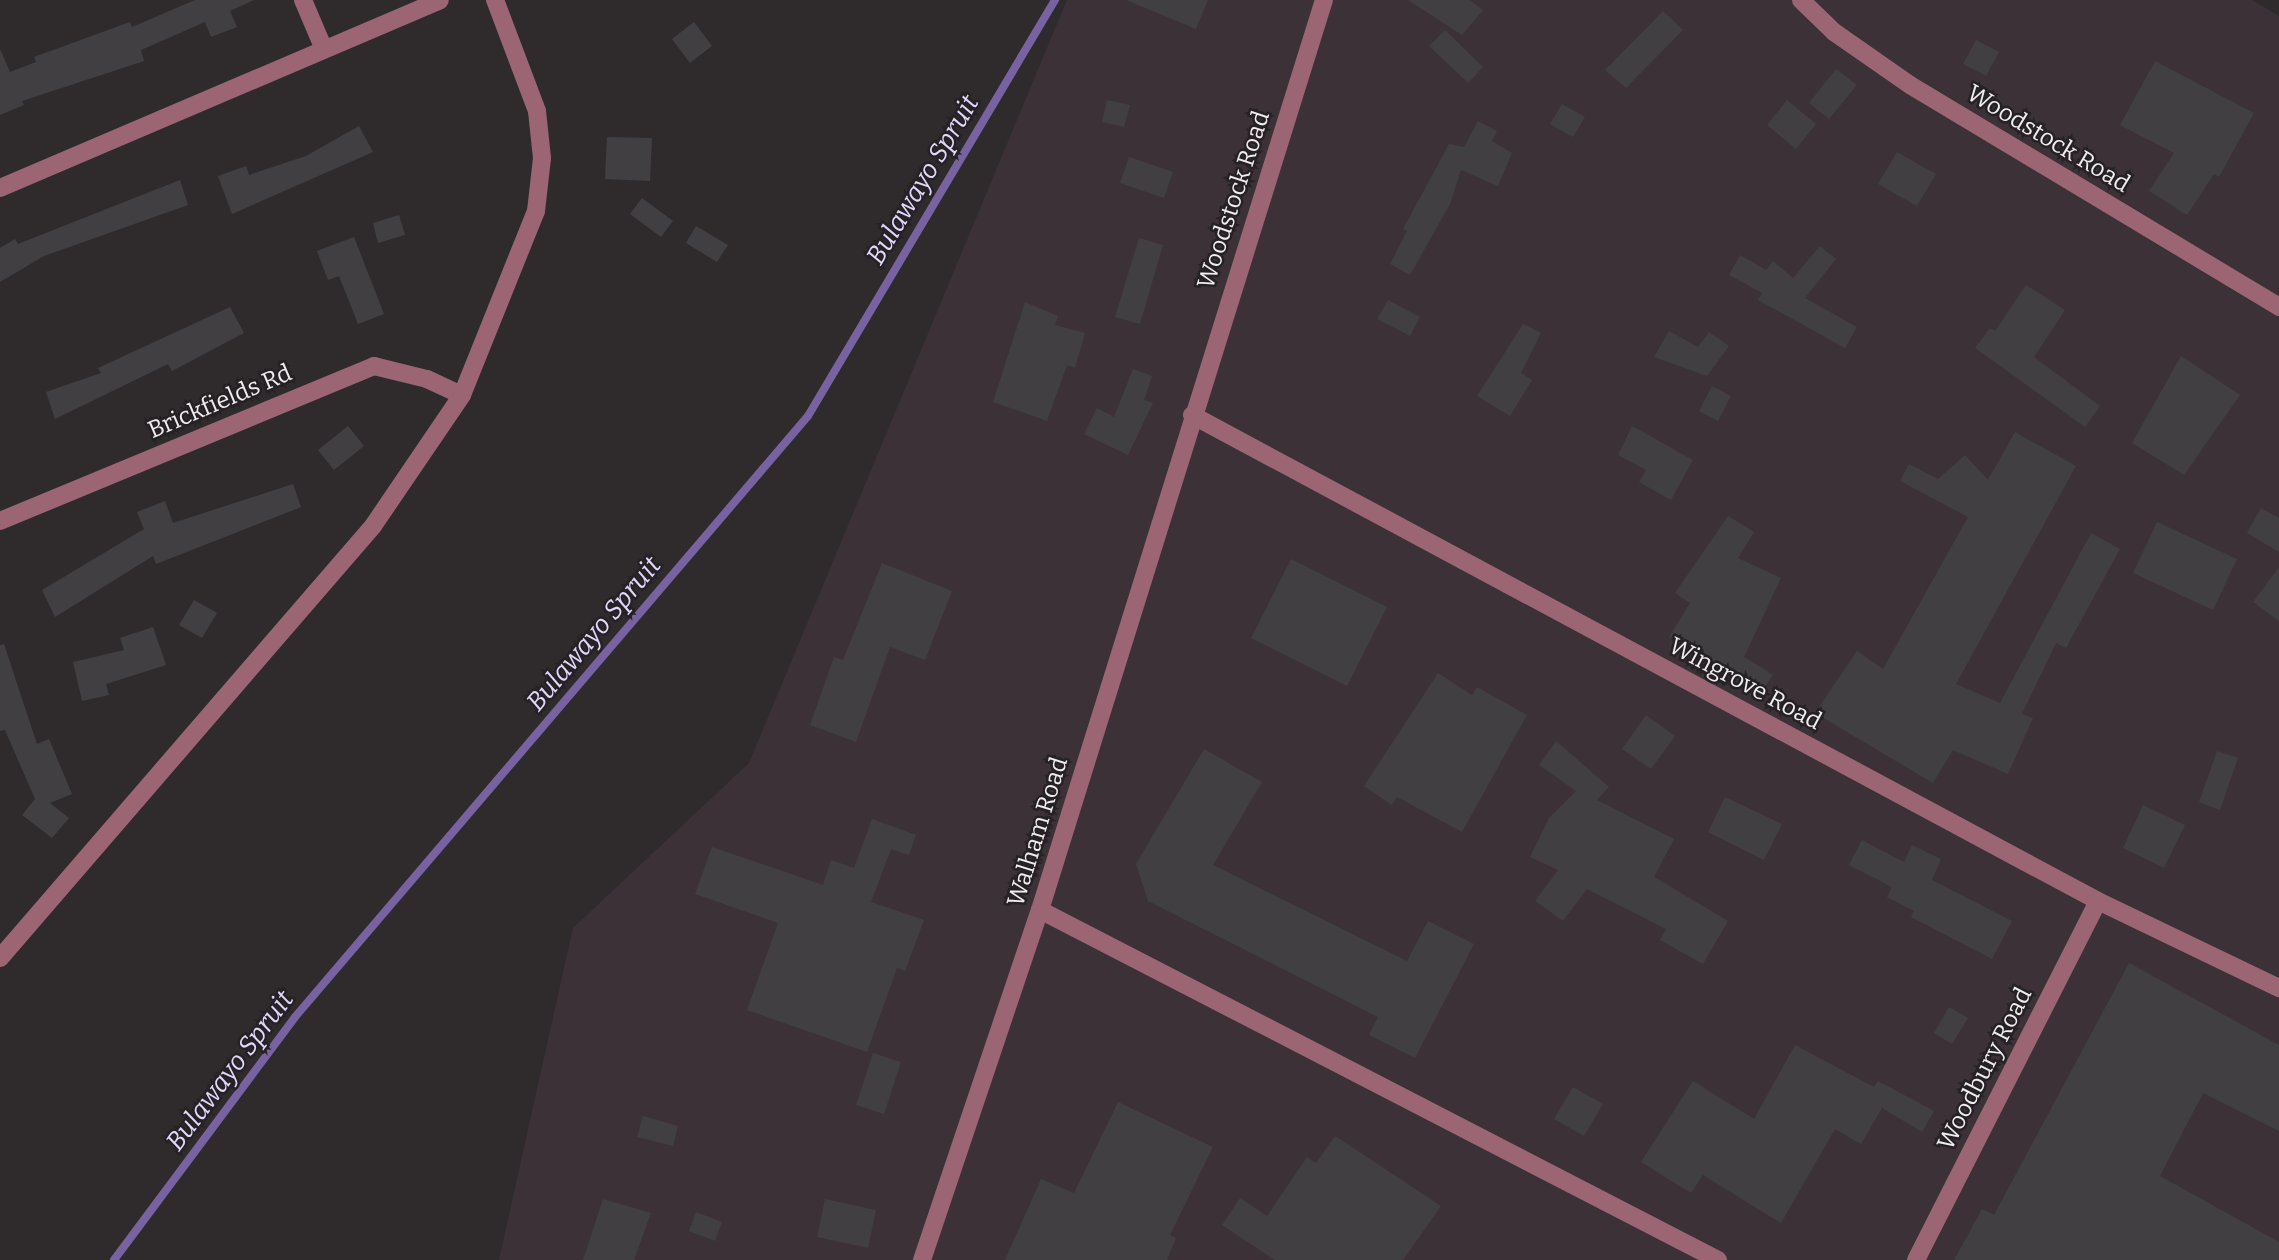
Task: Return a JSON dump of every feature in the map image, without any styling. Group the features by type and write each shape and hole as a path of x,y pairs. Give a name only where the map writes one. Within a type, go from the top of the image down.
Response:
{"street":[{"path":"303,0 323,47"},
{"path":"0,188 323,47 440,0"},
{"path":"0,958 373,526 462,395 536,211 542,158 537,111 495,0"},
{"name":"Woodstock Road","path":"1192,415 1324,0"},
{"name":"Woodstock Road","path":"1801,0 1834,32 1910,85 2279,307"},
{"name":"Brickfields Rd","path":"0,520 374,366 427,379 462,395"},
{"name":"Wingrove Road","path":"1192,415 2098,901 2279,988"},
{"name":"Walham Road","path":"922,1260 1040,910 1192,415"},
{"name":"Woodbury Road","path":"1916,1260 2098,901"},
{"path":"1040,910 1718,1260"}],"shaded area":[{"path":"1067,0 2252,0 2279,16 2279,1260 499,1260 573,928 749,763"}],"building":[{"path":"195,0 254,0 230,11 237,27 211,37 205,22 141,50 144,61 22,101 24,105 0,115 0,49 10,72 36,62 34,57 130,22 132,27"},
{"path":"1126,0 1208,0 1196,29"},
{"path":"1408,0 1470,0 1483,10 1462,35"},
{"path":"1663,11 1683,30 1626,88 1605,70"},
{"path":"694,22 712,46 690,63 672,39"},
{"path":"1445,30 1483,67 1468,83 1429,46"},
{"path":"1976,40 1999,52 1986,76 1963,64"},
{"path":"2155,61 2254,113 2219,177 2214,174 2187,215 2149,191 2174,153 2120,125"},
{"path":"1836,69 1857,85 1829,119 1809,103"},
{"path":"1107,100 1130,105 1124,127 1102,122"},
{"path":"1787,100 1816,124 1796,149 1767,125"},
{"path":"1562,104 1585,117 1573,137 1550,124"},
{"path":"1478,121 1497,131 1492,141 1512,153 1498,186 1461,170 1450,204 1410,275 1390,264 1407,231 1403,229 1449,144 1464,147"},
{"path":"359,126 373,152 232,214 218,176 246,166 249,175 306,156"},
{"path":"607,137 652,138 650,181 605,179"},
{"path":"1897,152 1936,174 1917,206 1878,184"},
{"path":"1129,157 1173,172 1164,198 1120,183"},
{"path":"180,180 188,205 44,256 0,282 0,248 15,239 18,244"},
{"path":"642,198 673,221 661,237 630,214"},
{"path":"399,215 405,235 378,243 373,223"},
{"path":"696,226 728,245 717,262 686,243"},
{"path":"354,237 384,314 358,324 339,276 328,280 317,251"},
{"path":"1139,238 1163,245 1140,324 1115,317"},
{"path":"1820,246 1836,259 1805,298 1857,327 1845,348 1758,300 1762,293 1729,275 1740,255 1766,270 1773,261 1793,278"},
{"path":"2026,285 2065,310 2034,357 2100,406 2085,427 1975,348 1990,328 1995,331"},
{"path":"1388,300 1420,317 1410,336 1377,319"},
{"path":"1025,302 1058,316 1055,325 1085,333 1075,368 1067,365 1047,421 993,402"},
{"path":"230,307 244,333 172,371 168,364 55,419 46,392 101,373 98,368"},
{"path":"1523,324 1541,333 1521,373 1532,380 1510,416 1477,396"},
{"path":"1669,331 1698,347 1709,332 1729,346 1707,376 1654,357"},
{"path":"2181,356 2240,395 2184,475 2132,443"},
{"path":"1133,369 1152,376 1144,400 1153,403 1128,455 1084,434 1097,408 1114,417"},
{"path":"1712,386 1731,396 1718,421 1699,411"},
{"path":"348,426 364,446 334,470 318,450"},
{"path":"1632,426 1693,460 1671,500 1639,482 1646,470 1618,455"},
{"path":"2015,432 2076,466 1956,684 2000,703 2091,533 2120,549 2066,648 2056,643 2022,714 2033,718 2008,774 1953,750 1933,783 1815,713 1857,651 1883,669 1968,517 1900,481 1909,464 1938,479 1965,455 1988,480"},
{"path":"293,484 301,507 156,564 153,556 55,617 42,590 144,529 137,512 165,501 173,523"},
{"path":"2261,508 2279,518 2279,552 2247,533"},
{"path":"1728,516 1754,532 1738,558 1781,578 1744,657 1773,675 1760,694 1669,637 1690,603 1675,593"},
{"path":"2157,522 2237,559 2213,610 2133,573"},
{"path":"1291,559 1387,607 1347,686 1251,638"},
{"path":"882,563 952,591 925,660 890,647 856,742 810,725 834,657 843,660"},
{"path":"2279,567 2279,621 2253,602"},
{"path":"194,600 217,613 202,638 179,625"},
{"path":"153,627 166,665 106,684 109,695 82,701 73,662 124,650 120,638"},
{"path":"4,644 37,744 49,739 72,794 50,803 69,818 52,838 22,815 35,799 5,730 0,731 0,645"},
{"path":"1438,673 1472,695 1477,687 1527,715 1462,832 1397,797 1392,805 1364,786"},
{"path":"1646,715 1675,736 1651,769 1622,749"},
{"path":"1556,741 1609,787 1597,800 1674,839 1654,877 1728,921 1703,964 1660,940 1666,929 1587,889 1563,921 1535,901 1558,870 1530,857 1549,818 1576,791 1539,765"},
{"path":"1204,749 1262,782 1213,865 1407,961 1428,921 1474,944 1415,1058 1369,1035 1378,1017 1148,901 1136,864"},
{"path":"2217,751 2238,758 2220,810 2199,802"},
{"path":"1725,797 1782,824 1764,860 1708,832"},
{"path":"2143,805 2185,825 2164,868 2123,848"},
{"path":"872,819 916,835 909,855 891,849 871,902 924,920 905,971 897,968 867,1052 747,1010 778,923 695,894 712,847 823,885 831,860 854,868"},
{"path":"1862,840 1904,862 1912,845 1941,859 1932,880 2012,921 1992,959 1911,917 1914,911 1887,897 1892,887 1849,865"},
{"path":"2129,963 2279,1045 2279,1131 2203,1093 2160,1176 2279,1242 2279,1260 1954,1260 1982,1209 1994,1215"},
{"path":"1949,1007 1968,1018 1952,1044 1934,1033"},
{"path":"1795,1045 1874,1087 1878,1081 1934,1111 1922,1132 1882,1108 1861,1144 1835,1129 1781,1223 1703,1175 1691,1193 1641,1162 1693,1081 1754,1119"},
{"path":"873,1053 901,1062 884,1114 856,1105"},
{"path":"1573,1087 1603,1104 1584,1136 1554,1119"},
{"path":"1118,1102 1213,1147 1170,1235 1176,1238 1167,1260 1005,1260 1041,1179 1074,1193"},
{"path":"643,1116 678,1126 673,1146 637,1137"},
{"path":"1335,1136 1441,1206 1403,1260 1275,1260 1222,1225 1240,1198 1267,1216 1307,1157 1316,1163"},
{"path":"603,1199 651,1213 634,1260 583,1260"},
{"path":"825,1199 876,1210 868,1248 817,1237"},
{"path":"696,1212 722,1222 715,1241 689,1231"}],"waterway":[{"name":"Bulawayo Spruit","path":"114,1260 295,1017 808,416 1055,0"}]}
